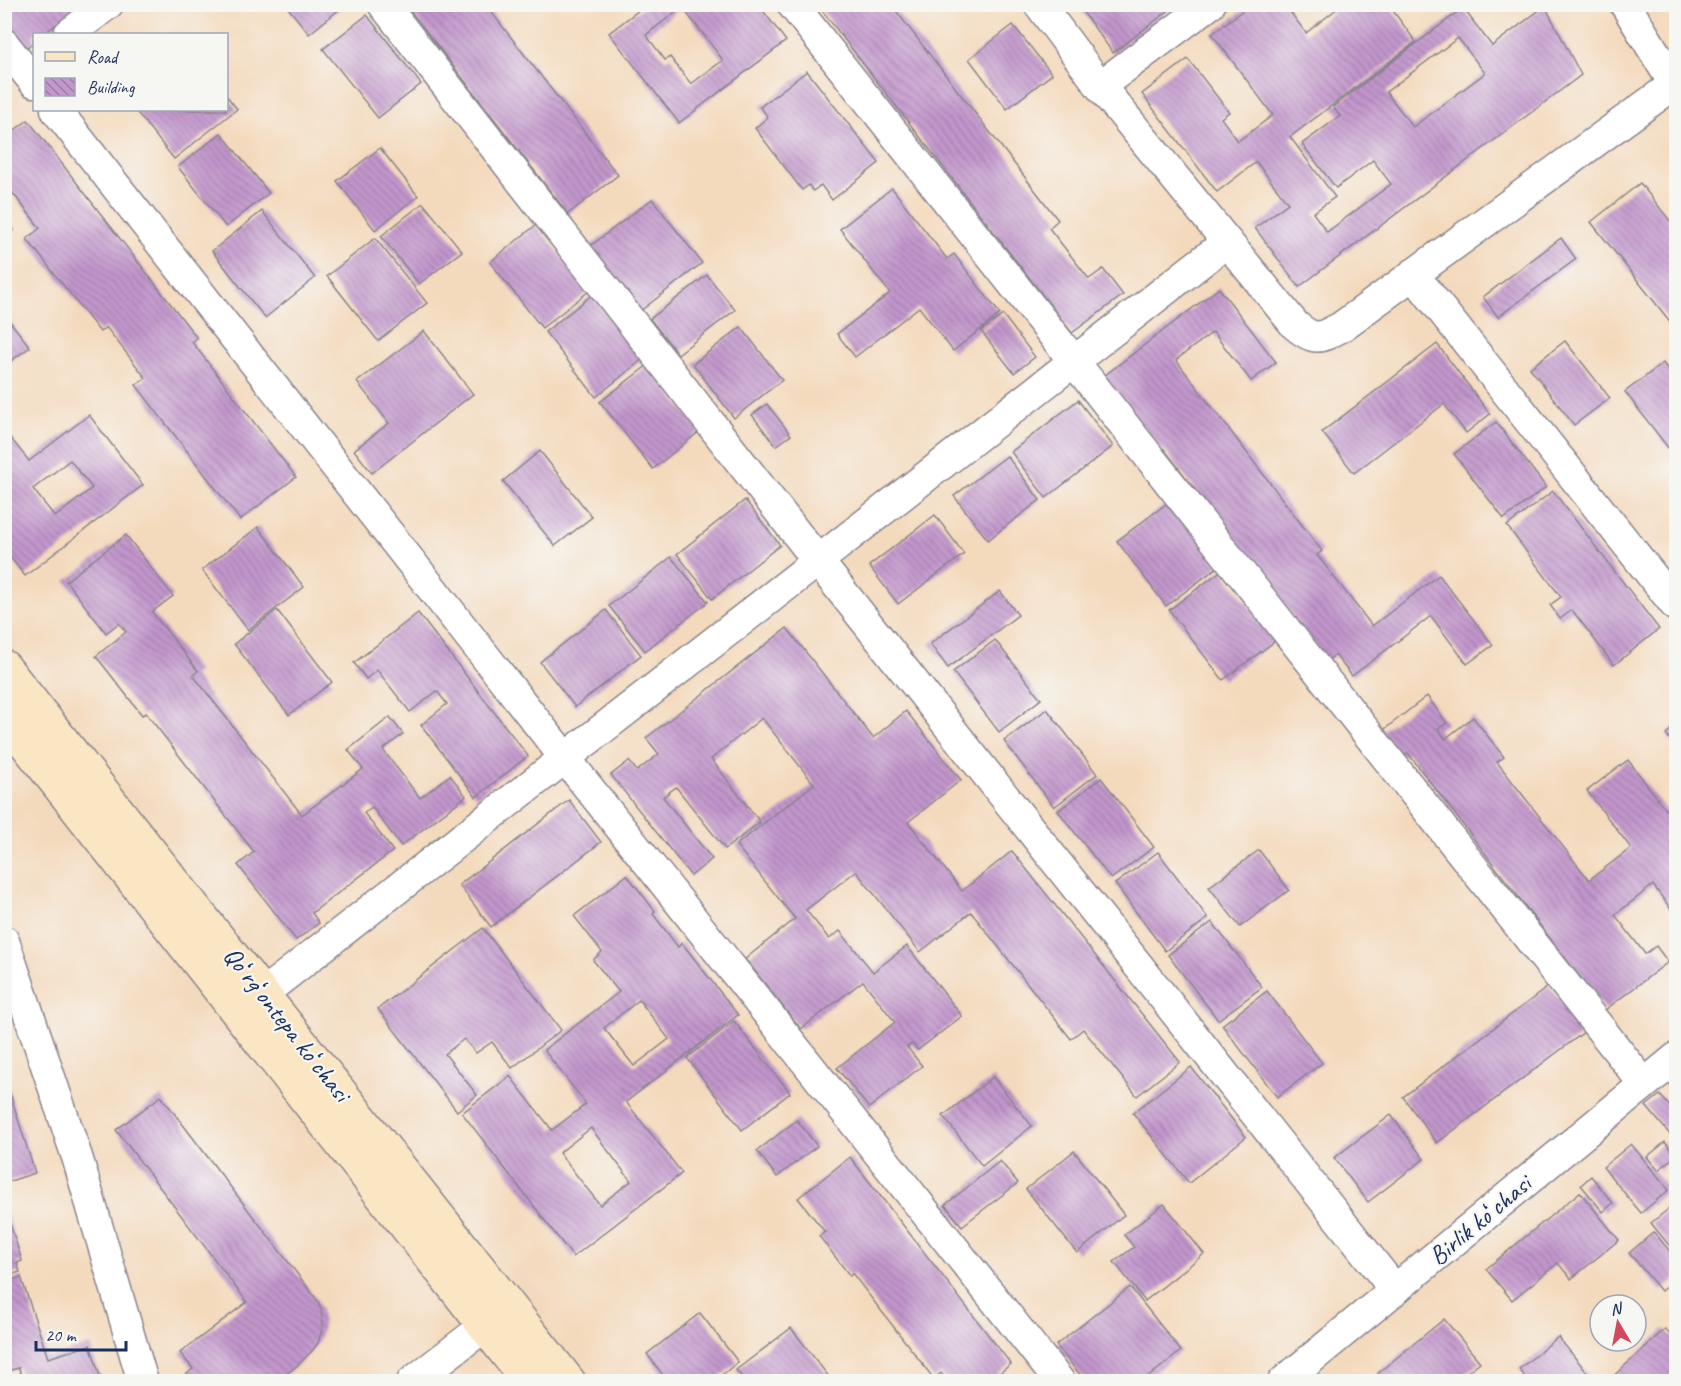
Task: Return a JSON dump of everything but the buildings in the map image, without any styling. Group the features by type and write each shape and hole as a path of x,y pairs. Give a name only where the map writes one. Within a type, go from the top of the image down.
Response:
{"main road":[{"name":"Qoʻrgʻontepa koʻchasi","path":"4,667 485,1326 529,1382"},
{"name":"Qoʻrgʻontepa koʻchasi","path":"4,716 250,1003 569,1382"}],"street":[{"path":"70,33 108,4"},
{"path":"383,4 818,561 1395,1290"},
{"path":"792,4 1644,1084"},
{"path":"1039,4 1100,86 1295,325 1307,336 1323,336 1341,327 1676,85 1625,4"},
{"path":"1100,86 1210,4"},
{"path":"4,44 25,74"},
{"path":"57,111 565,758 1060,1382"},
{"path":"250,1003 1227,242"},
{"path":"1413,274 1677,606"},
{"path":"4,941 78,1160 143,1382"},
{"name":"Birlik koʻchasi","path":"1284,1382 1677,1058"},
{"path":"412,1382 485,1326"}]}
